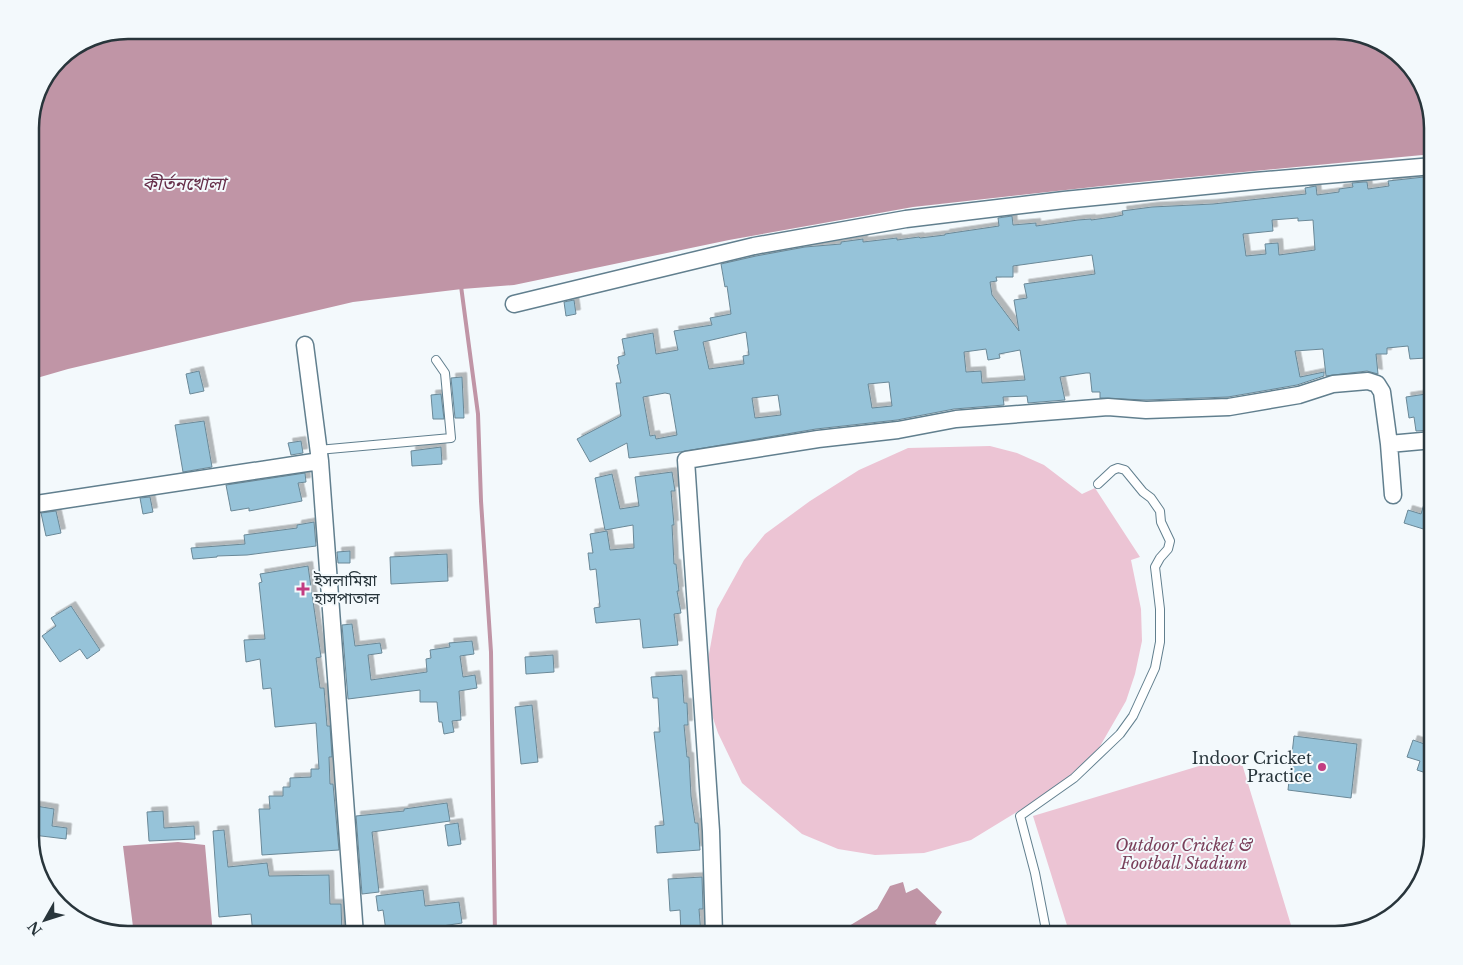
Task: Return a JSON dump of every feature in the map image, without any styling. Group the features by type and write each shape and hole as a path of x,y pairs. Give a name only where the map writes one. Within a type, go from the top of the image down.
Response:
{"street":[{"path":"514,304 754,246 906,219 1236,183 1424,167"},
{"path":"305,344 319,456 354,926"},
{"path":"714,926 711,831 686,460 818,438 898,430 956,419 1108,407 1146,410 1230,407 1299,395 1333,384 1368,381 1377,384 1382,392 1390,444 1393,495"},
{"path":"1390,444 1424,441"},
{"path":"39,503 319,456"}],"lane":[{"path":"319,456 451,438 445,372 436,360"},
{"path":"1045,926 1035,873 1020,816 1074,778 1120,734 1133,716 1143,695 1154,668 1160,642 1160,609 1154,567 1168,549 1170,541 1161,522 1160,511 1151,498 1143,492 1125,470 1118,468 1113,470 1098,484"}],"green space":[{"path":"990,446 1017,453 1044,465 1082,494 1095,488 1140,557 1131,560 1141,609 1142,641 1135,674 1126,701 1099,748 1058,787 971,840 924,853 875,855 838,849 802,834 742,783 718,733 705,694 709,654 717,609 744,560 765,534 810,501 859,470 908,448"},
{"name":"Outdoor Cricket & Football Stadium","path":"1239,754 1291,926 1067,926 1033,816"}],"water":[{"name":"কীর্তনখোলা","path":"1341,39 1364,43 1394,61 1406,73 1421,105 1424,128 1424,155 1129,183 913,207 729,240 514,285 353,302 39,377 39,122 43,99 57,73 78,54 110,40"},
{"path":"178,842 205,845 212,926 133,926 123,846"},
{"path":"903,882 906,893 917,888 942,912 935,923 938,926 849,926 877,909 890,886"}],"building":[{"path":"1424,177 1424,358 1410,359 1408,346 1387,348 1387,354 1376,354 1378,374 1367,371 1326,376 1323,349 1295,351 1300,377 1324,372 1324,376 1297,385 1228,397 1146,400 1100,398 1100,392 1092,392 1090,373 1086,373 1060,377 1065,400 1028,403 1027,396 1003,397 1004,405 954,409 897,420 816,429 680,452 629,458 627,443 590,462 577,439 621,416 616,383 621,383 617,365 619,364 618,357 625,355 622,339 653,333 656,354 678,350 674,331 712,325 710,318 731,314 727,286 725,287 721,264 805,247 841,244 841,242 863,239 863,242 945,235 999,226 998,218 1012,216 1013,225 1036,223 1036,226 1113,217 1123,215 1122,211 1152,207 1213,204 1306,194 1305,188 1316,186 1317,195 1339,192 1339,189 1353,187 1352,183 1367,182 1368,189 1389,186 1388,181","holes":["1298,218 1298,221 1313,220 1315,250 1279,255 1278,243 1265,244 1266,254 1246,256 1243,234 1273,231 1272,220","1092,255 1095,274 1024,284 1027,298 1014,300 1019,331 992,295 990,282 997,281 996,277 1013,277 1013,266","746,332 749,355 743,356 744,364 709,369 703,342","986,349 988,360 1000,358 999,354 1020,350 1025,380 982,383 981,371 966,372 964,352","889,382 892,406 872,408 868,384","665,393 670,394 677,435 656,439 655,435 650,436 643,397","778,395 781,415 755,418 752,398"]},
{"path":"574,300 576,314 566,316 564,302"},
{"path":"199,371 204,391 190,394 186,374"},
{"path":"462,377 464,418 455,418 451,378"},
{"path":"441,394 444,419 433,419 431,395"},
{"path":"1424,394 1424,431 1416,431 1414,417 1409,418 1406,397"},
{"path":"204,421 212,467 183,472 175,425"},
{"path":"301,441 303,453 291,455 288,443"},
{"path":"441,447 442,464 412,466 411,451"},
{"path":"672,472 675,491 671,491 674,525 672,525 674,564 676,564 679,591 677,591 681,613 674,614 678,645 643,648 640,619 596,623 594,608 600,607 596,569 590,570 588,553 593,553 590,534 607,531 610,550 634,548 633,525 605,530 595,478 612,474 620,509 639,506 635,477"},
{"path":"305,473 306,482 298,483 302,501 249,511 249,508 231,511 226,485"},
{"path":"150,497 153,512 143,514 140,498"},
{"path":"1424,504 1424,529 1404,523 1408,510 1421,514"},
{"path":"56,511 61,533 46,536 41,513"},
{"path":"314,522 316,546 247,555 193,559 191,548 245,544 244,535 297,528 297,525"},
{"path":"350,551 350,563 338,563 337,552"},
{"path":"447,554 448,581 391,584 390,557"},
{"path":"308,566 321,657 316,658 320,688 324,688 327,726 330,726 332,757 329,757 330,784 333,784 339,850 262,855 259,809 270,809 269,796 283,796 283,787 290,787 290,778 311,777 311,769 319,769 316,723 275,727 271,688 263,689 260,659 246,662 244,640 265,639 259,583 262,582 260,574"},
{"path":"71,606 100,650 87,659 80,649 60,662 42,636 56,626 51,618"},
{"path":"352,624 355,646 380,643 382,653 368,655 371,680 427,672 426,659 431,658 430,650 450,647 449,643 472,641 474,654 460,656 463,677 475,675 477,688 459,691 461,720 452,721 454,732 444,734 442,722 439,722 437,702 420,702 420,690 348,699 342,625"},
{"path":"553,655 554,672 526,674 525,657"},
{"path":"682,675 684,703 687,703 688,725 684,725 687,757 689,757 691,796 695,823 698,823 700,850 657,853 655,826 664,825 654,732 660,732 658,698 653,698 651,677"},
{"path":"532,705 538,762 521,764 515,707"},
{"name":"Indoor Cricket Practice","path":"1294,736 1357,744 1351,798 1288,790"},
{"path":"1413,740 1424,744 1424,772 1417,770 1420,761 1407,757"},
{"path":"447,803 450,821 372,832 379,892 362,894 356,816 404,811 404,809"},
{"path":"39,806 54,809 52,826 67,828 66,839 39,836"},
{"path":"163,811 164,828 194,826 195,839 149,841 147,812"},
{"path":"458,823 461,844 448,846 445,825"},
{"path":"224,830 228,867 267,863 269,876 329,875 330,904 341,904 342,926 252,926 251,914 219,917 213,831"},
{"path":"702,877 703,909 699,909 700,926 681,926 680,910 670,911 668,879"},
{"path":"423,890 425,906 459,902 462,923 442,926 385,926 383,910 378,911 376,896"}],"waterway":[{"path":"461,286 478,414 481,501 491,652 495,926"}],"place":[{"name":"ইসলামিয়া হাসপাতাল","path":"303,589"},
{"name":"Indoor Cricket Practice","path":"1322,767"}]}
